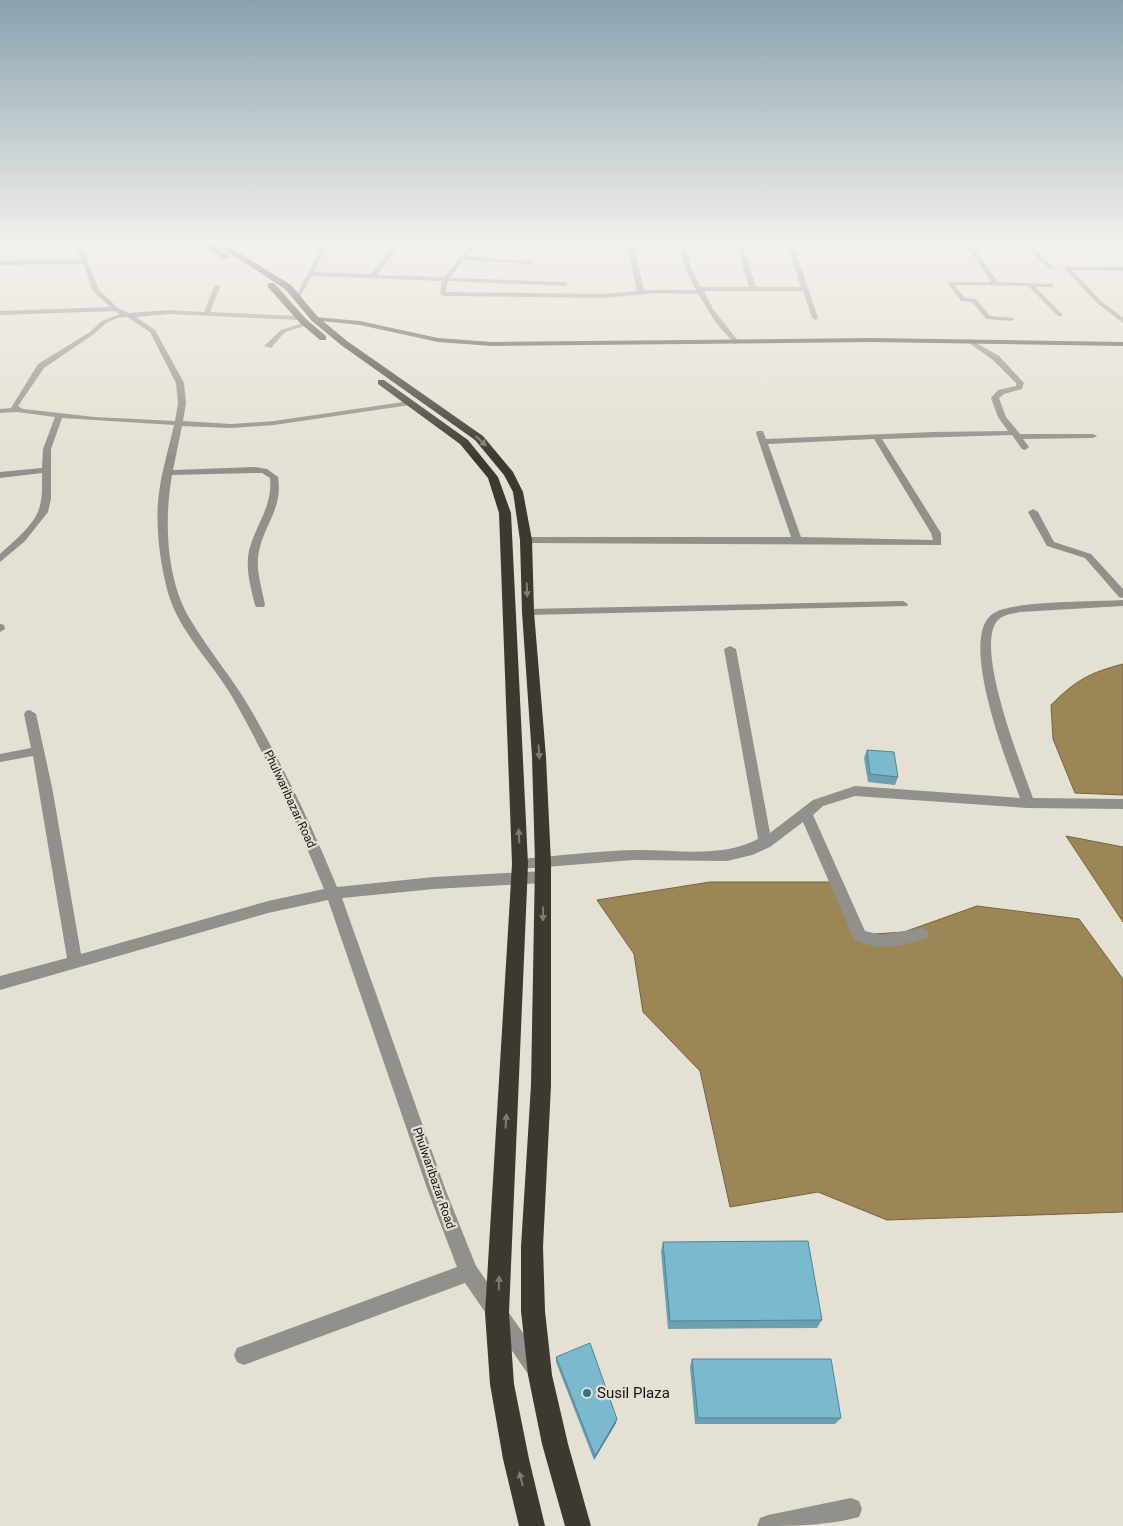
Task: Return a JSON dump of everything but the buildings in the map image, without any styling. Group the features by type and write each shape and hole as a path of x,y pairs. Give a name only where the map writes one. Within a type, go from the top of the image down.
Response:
{"highway":[{"path":"302,315 393,385 479,438 497,457 509,474 518,492 526,540 528,612 541,802 543,870 540,1085 532,1247 532,1311 540,1375 578,1526"},
{"path":"305,315 307,320"},
{"path":"393,385 410,403 464,442 493,477 500,494 507,541 508,613 520,872 497,1313 502,1384 532,1526"},
{"path":"512,694 534,694"},
{"path":"517,803 541,802"}],"main road":[{"path":"307,320 360,324 438,340 492,344 871,340 1123,344"}],"street":[{"path":"16,410 15,404 28,384 48,360 92,333 115,315"},
{"name":"Phulwaribazar Road","path":"126,315 153,331 180,383 182,403 167,473 162,521 166,565 172,590 184,618 237,695 278,769 333,893 437,1191 469,1272 540,1375"},
{"path":"226,315 307,320"},
{"path":"714,315 735,342"},
{"path":"986,315 988,318 1012,319"},
{"path":"268,346 283,331 307,320"},
{"path":"971,342 991,354 1020,383 1019,387 1001,392 995,398 998,409 1025,447"},
{"path":"2,413 16,410 59,416 178,423 256,425 410,403"},
{"path":"0,559 22,539 43,512 46,499 45,470 49,437 59,416"},
{"path":"797,540 761,438 1092,436"},
{"path":"526,540 797,540 938,543 936,533 877,437"},
{"path":"0,475 45,470"},
{"path":"167,473 255,470 264,471 274,477 275,494 272,509 257,541 253,558 260,605"},
{"path":"1033,512 1050,544 1088,556 1123,595"},
{"path":"1028,803 992,694 984,641 987,629 992,619 1004,613 1020,609 1123,603"},
{"path":"528,612 903,604"},
{"path":"730,649 765,843"},
{"path":"30,714 46,787 74,962"},
{"path":"0,758 38,750"},
{"path":"0,984 268,907 333,893 543,870 634,855 727,856 747,851 765,843 805,812 834,796 856,792 1028,803 1123,804"},
{"path":"805,812 859,935 865,940 874,941 922,934"},
{"path":"244,1354 469,1272"},
{"path":"768,1526 851,1509"}],"shaded area":[{"path":"1123,664 1123,795 1075,793 1053,739 1051,705 1068,689 1084,678"},
{"path":"1066,836 1123,847 1123,922"},
{"path":"710,882 837,882 859,935 904,932 977,906 1079,919 1123,979 1123,1212 887,1220 818,1192 730,1207 700,1071 643,1012 634,954 597,900"}],"place":[{"name":"Susil Plaza","path":"587,1393"}]}
